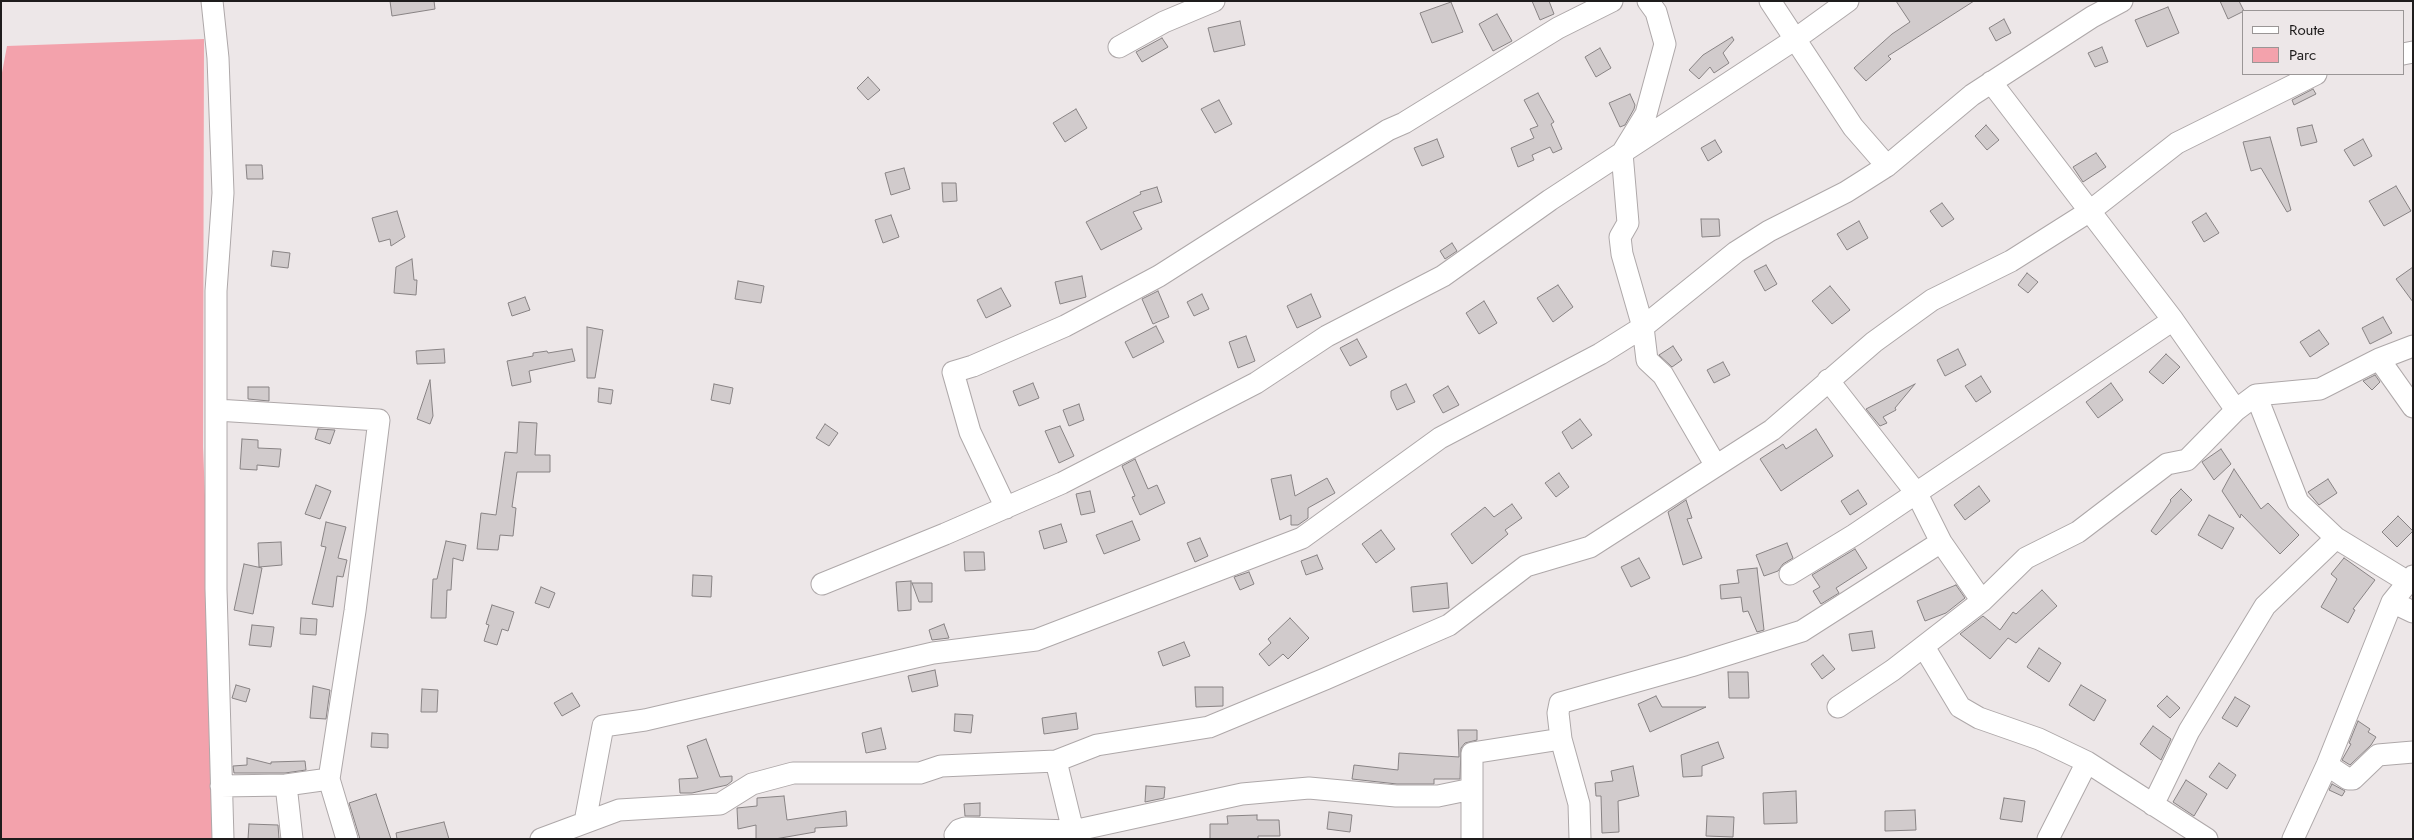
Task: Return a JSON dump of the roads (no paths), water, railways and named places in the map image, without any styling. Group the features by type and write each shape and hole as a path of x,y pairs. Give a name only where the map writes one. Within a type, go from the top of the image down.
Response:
{"street":[{"path":"212,1 218,58 223,193 216,291 216,589 223,839"},
{"path":"1119,47 1164,22 1214,1"},
{"path":"1006,508 970,432 953,372 974,366 1066,326 1159,276 1388,130 1404,123 1558,28 1612,1"},
{"path":"1648,1 1656,12 1664,37 1664,54 1646,114 1622,153 1628,223 1620,237 1622,254 1643,327 1647,360 1651,366 1663,375 1716,466"},
{"path":"1770,1 1853,127 1887,166"},
{"path":"822,584 1062,483 1256,383 1327,336 1443,276 1550,200 1794,40 1848,1"},
{"path":"585,822 603,726 645,720 933,652 1036,640 1302,538 1440,438 1600,354 1643,327 1736,252 1770,231 1846,192 1887,166 1972,95 2092,16 2122,1"},
{"path":"541,839 619,810 720,804 752,784 793,773 920,773 941,766 1056,761 1097,744 1209,727 1449,625 1526,566 1590,547 1772,430 1874,342 1932,300 2011,261 2090,211 2177,143 2314,75"},
{"path":"1991,82 2173,320 2236,410"},
{"path":"1790,574 1917,494 2173,320"},
{"path":"1838,707 1924,646 1982,601 2026,558 2078,532 2167,464 2187,460 2236,410 2256,395 2320,389 2379,359 2413,346"},
{"path":"2379,359 2413,407"},
{"path":"1828,380 1917,494 1941,542 1982,601"},
{"path":"2256,395 2298,502 2336,538 2410,579 2392,602 2327,765 2293,839"},
{"path":"216,410 379,420 355,611 329,778 348,839"},
{"path":"2153,805 2189,731 2265,606 2336,538"},
{"path":"1580,839 1579,804 1561,738 1558,708 1565,701 1691,666 1795,634 1941,542"},
{"path":"2392,602 2413,612"},
{"path":"1924,646 1960,707 1979,718 2039,738 2087,762 2208,839"},
{"path":"1472,839 1472,754 1561,738"},
{"path":"2327,765 2348,779 2353,778 2378,755 2413,752"},
{"path":"1056,761 1073,831"},
{"path":"2048,839 2087,762"},
{"path":"221,786 286,785 329,778"},
{"path":"286,785 292,839"},
{"path":"956,839 959,830 965,828 1073,831 1242,794 1317,787 1396,796 1438,796 1472,789"}]}
